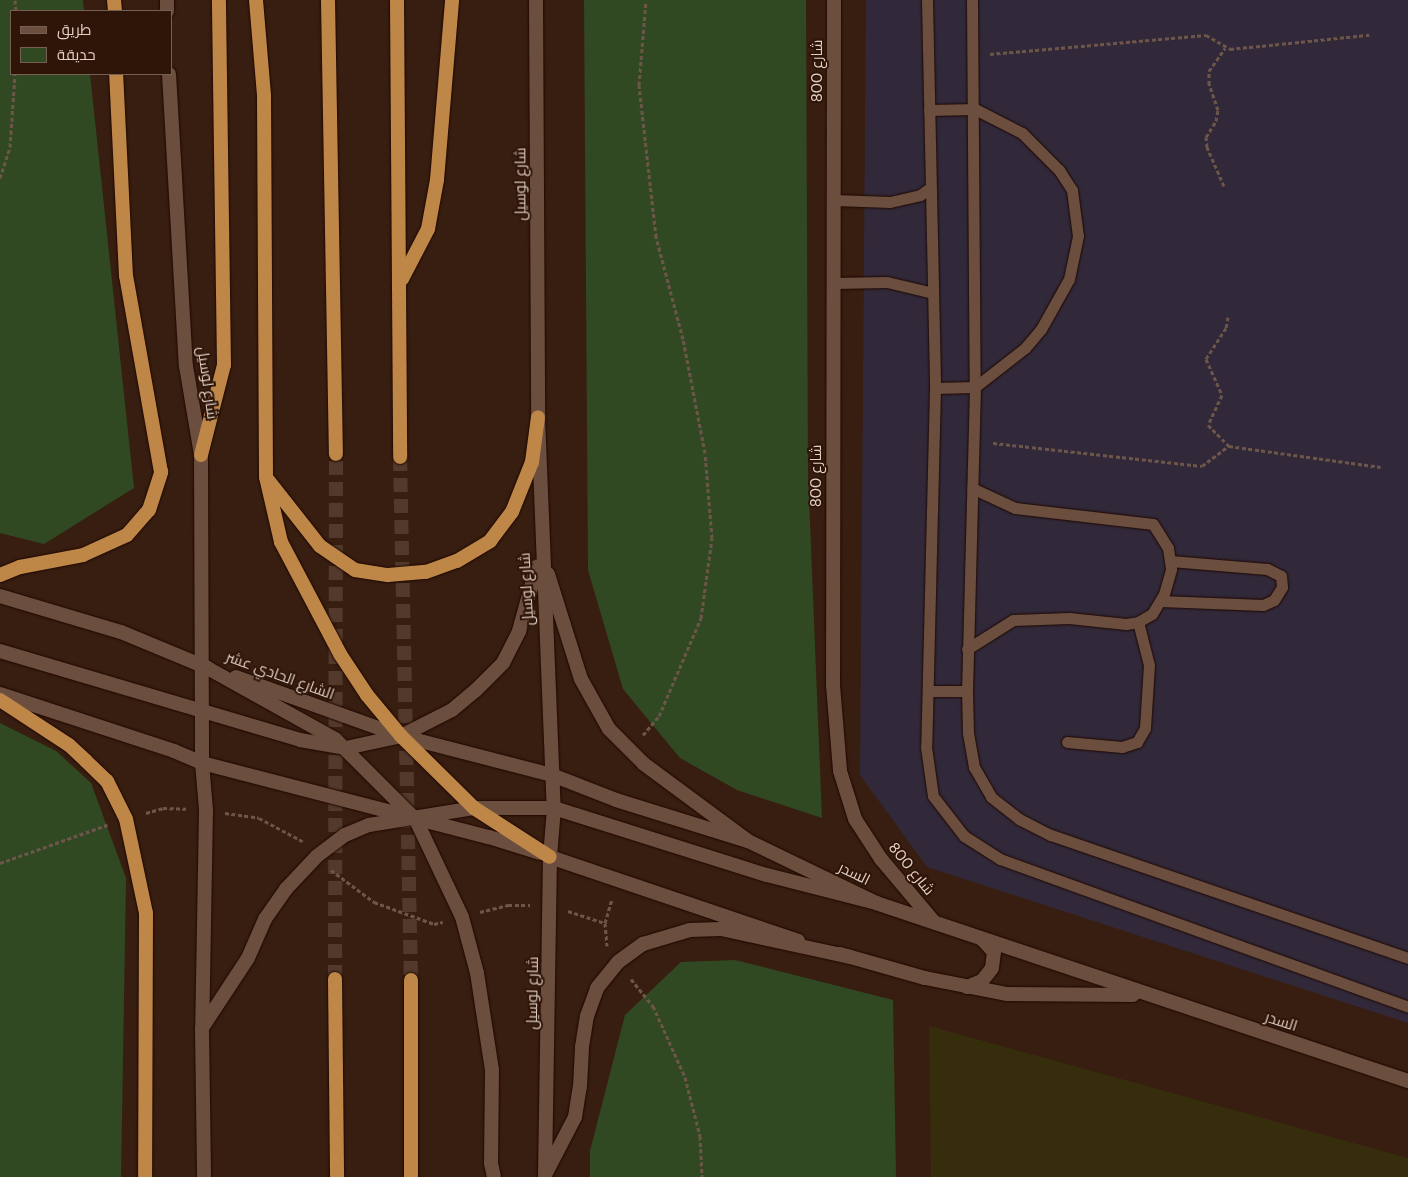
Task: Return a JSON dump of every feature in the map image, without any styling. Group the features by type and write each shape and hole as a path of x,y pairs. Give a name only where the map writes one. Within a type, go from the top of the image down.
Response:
{"highway":[{"path":"201,454 224,365 219,0"},
{"path":"256,0 264,95 266,477 281,542 309,600 367,695 401,736 474,808 550,857"},
{"path":"328,0 336,454"},
{"path":"397,0 400,456"},
{"path":"400,282 428,228 437,180 452,0"},
{"path":"0,575 20,567 103,549 127,535 140,523 149,510 156,491 160,472 126,276 116,75"},
{"path":"266,477 320,546 355,570 388,575 426,572 456,561 490,541 512,512 532,462 538,417"},
{"path":"0,700 68,745 86,761 107,781 126,818 146,914 145,1177"},
{"path":"335,980 338,1177"},
{"path":"411,1177 412,980"}],"street":[{"name":"شارع لوسيل","path":"536,0 538,417 554,808 550,857 545,1175"},
{"name":"شارع 800","path":"834,0 833,685 840,771 855,819 881,859 934,922"},
{"name":"شارع لوسيل","path":"169,75 186,366 201,454 202,763 206,810 202,1028 204,1177"},
{"path":"542,548 567,642 581,679 609,729 630,750 748,841"},
{"path":"0,650 203,712 325,746 346,748 401,736 452,710 503,663 528,606 542,548"},
{"name":"الشارع الحادي عشر","path":"0,596 121,632 202,665 401,736 552,776"},
{"path":"202,665 326,733 346,748 416,820 462,917 478,973 492,1070 491,1164 494,1177"},
{"path":"0,694 165,748 202,763 416,820 489,837 550,857"},
{"name":"السدر","path":"552,776 616,800 748,841 876,903 1144,995 1408,1081"},
{"path":"202,1028 248,958 265,919 310,862 345,835 369,825 416,820 474,808 554,808 767,875 876,903"},
{"name":"السدر","path":"550,857 850,957 967,987 1006,994 1144,995"},
{"path":"545,1175 575,1117 587,1016 597,988 618,962 642,944 667,935 690,930 721,929 850,957"},
{"path":"967,987 982,981 992,968 994,952 982,938"}],"lane":[{"path":"927,0 935,388 926,747 933,796 964,836 1000,859 1036,875 1408,1006"},
{"path":"972,0 972,56 975,109 975,387 972,440 967,691 968,732 974,767 991,797 1020,819 1051,835 1408,958"},
{"path":"929,110 975,109 1022,134 1059,170 1072,190 1078,236 1069,279 1041,329 1025,348 975,387 935,388"},
{"path":"834,200 890,202 920,195 930,188"},
{"path":"834,283 887,282 933,293"},
{"path":"967,648 1013,620 1069,618 1126,624 1138,622 1152,614 1160,600 1171,569 1168,548 1153,524 1015,508 972,488"},
{"path":"1160,600 1263,606 1274,600 1282,587 1281,576 1267,570 1170,560"},
{"path":"1067,742 1122,747 1137,742 1145,728 1149,665 1138,622"},
{"path":"928,691 967,691"}],"path":[{"path":"630,750 659,716 701,618 712,538 705,453 683,339 656,237 639,85 646,0"},
{"path":"972,56 1206,35 1225,48 1369,35"},
{"path":"1224,186 1207,146 1206,137 1216,121 1218,110 1209,84 1209,71 1225,48"},
{"path":"0,178 10,147 15,75"},
{"path":"1228,318 1226,328 1206,359 1222,394 1208,425 1229,446 1381,467"},
{"path":"972,440 1202,466 1229,446"},
{"path":"0,863 126,818"},
{"path":"618,962 653,1006 685,1077 700,1136 702,1177"}],"shaded area":[{"path":"866,0 1408,0 1408,1023 927,867 860,775"}],"green space":[{"path":"0,0 83,0 84,10 10,10 10,75 90,75 134,488 44,544 0,533"},
{"path":"584,0 806,0 808,474 822,818 737,790 680,758 623,689 588,570"},
{"path":"0,723 56,751 91,783 126,878 121,1177 0,1177"},
{"path":"735,960 893,1000 896,1177 590,1177 590,1151 625,1015 681,962"}],"sand":[{"path":"929,1026 1408,1158 1408,1177 931,1177"}],"tunnel":[{"path":"335,979 336,454"},
{"path":"400,457 411,980"}]}
